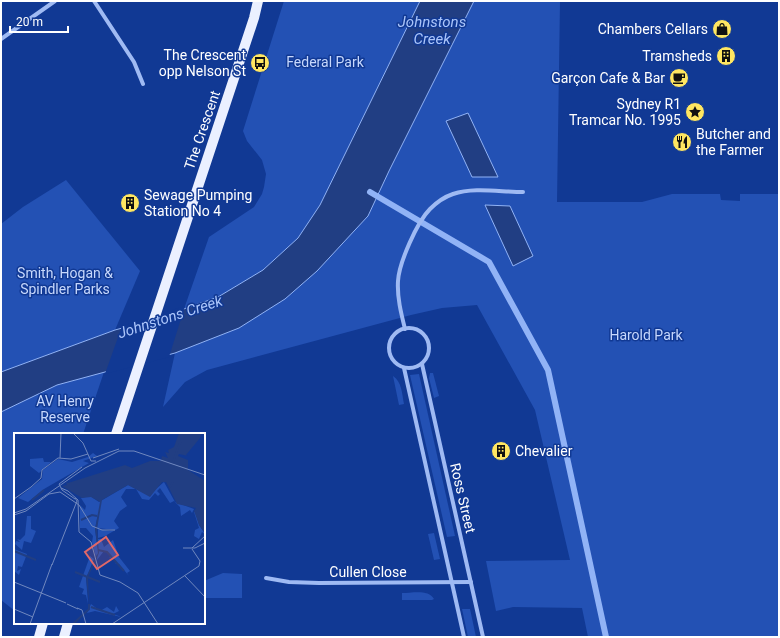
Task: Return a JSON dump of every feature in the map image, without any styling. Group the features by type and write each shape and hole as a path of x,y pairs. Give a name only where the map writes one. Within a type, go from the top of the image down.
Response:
{"main road":[{"name":"The Crescent","path":"116,433 136,368 154,319 254,18 258,1"},
{"name":"The Crescent","path":"254,18 263,1"},
{"path":"39,637 43,624"},
{"path":"64,637 68,624"}],"street":[{"path":"1,39 55,1"},
{"path":"94,1 134,62 143,84"},
{"path":"405,329 398,301 398,279 404,255 416,231 432,206 444,198 458,193 478,191 523,192"},
{"path":"405,329 417,330 426,338 429,350 422,364 411,368 404,368 396,364 391,358 389,346 394,335 405,329"},
{"name":"Ross Street","path":"422,364 483,637"},
{"name":"Ross Street","path":"404,368 464,637"},
{"name":"Cullen Close","path":"266,578 294,582 319,583 470,582"}],"green space":[{"name":"Federal Park","path":"284,1 420,1 320,205 298,238 263,270 218,297 184,309 209,237 254,207 262,194 266,174 262,160 247,141 243,131"},
{"name":"Harold Park","path":"474,1 560,1 557,202 642,202 672,194 720,194 721,200 740,201 740,194 779,194 779,637 588,637 582,608 513,607 496,611 486,561 570,560 535,410 477,305 442,308 411,315 207,370 185,382 163,407 175,353 239,328 368,216"},
{"name":"Smith, Hogan & Spindler Parks","path":"66,180 140,271 115,330 1,372 1,224 23,207"},
{"name":"AV Henry Reserve","path":"104,372 83,433 14,433 14,610 1,600 1,412 57,385"},
{"path":"430,373 433,373 439,396 434,398 429,378"},
{"path":"419,374 455,536 447,537 410,375"},
{"path":"393,376 400,385 404,404 399,405"},
{"path":"434,533 440,559 434,560 428,534"},
{"path":"223,573 242,574 242,598 205,598 205,581"},
{"path":"402,593 424,593 432,596 434,599 402,600"},
{"path":"462,609 470,609 476,637 468,637"}],"water":[{"name":"Johnstons Creek","path":"420,1 474,1 368,216 317,271 285,299 239,328 175,353 57,385 1,412 1,372 115,330 155,319 218,297 263,270 298,238 320,205"},
{"path":"468,113 498,177 472,177 446,121"},
{"path":"485,205 510,206 533,256 513,266"}],"pier":[{"path":"185,306 169,357 105,374 122,326"}],"waterway":[{"path":"370,192 489,262 548,370 606,637"}],"place":[{"name":"Chambers Cellars","path":"722,29"},
{"name":"Tramsheds","path":"726,56"},
{"name":"The Crescent opp Nelson St","path":"260,63"},
{"name":"Garçon Cafe & Bar","path":"679,78"},
{"name":"Sydney R1 Tramcar No. 1995","path":"695,112"},
{"name":"Butcher and the Farmer","path":"682,142"},
{"name":"Sewage Pumping Station No 4","path":"130,203"},
{"name":"Chevalier","path":"501,451"}]}
